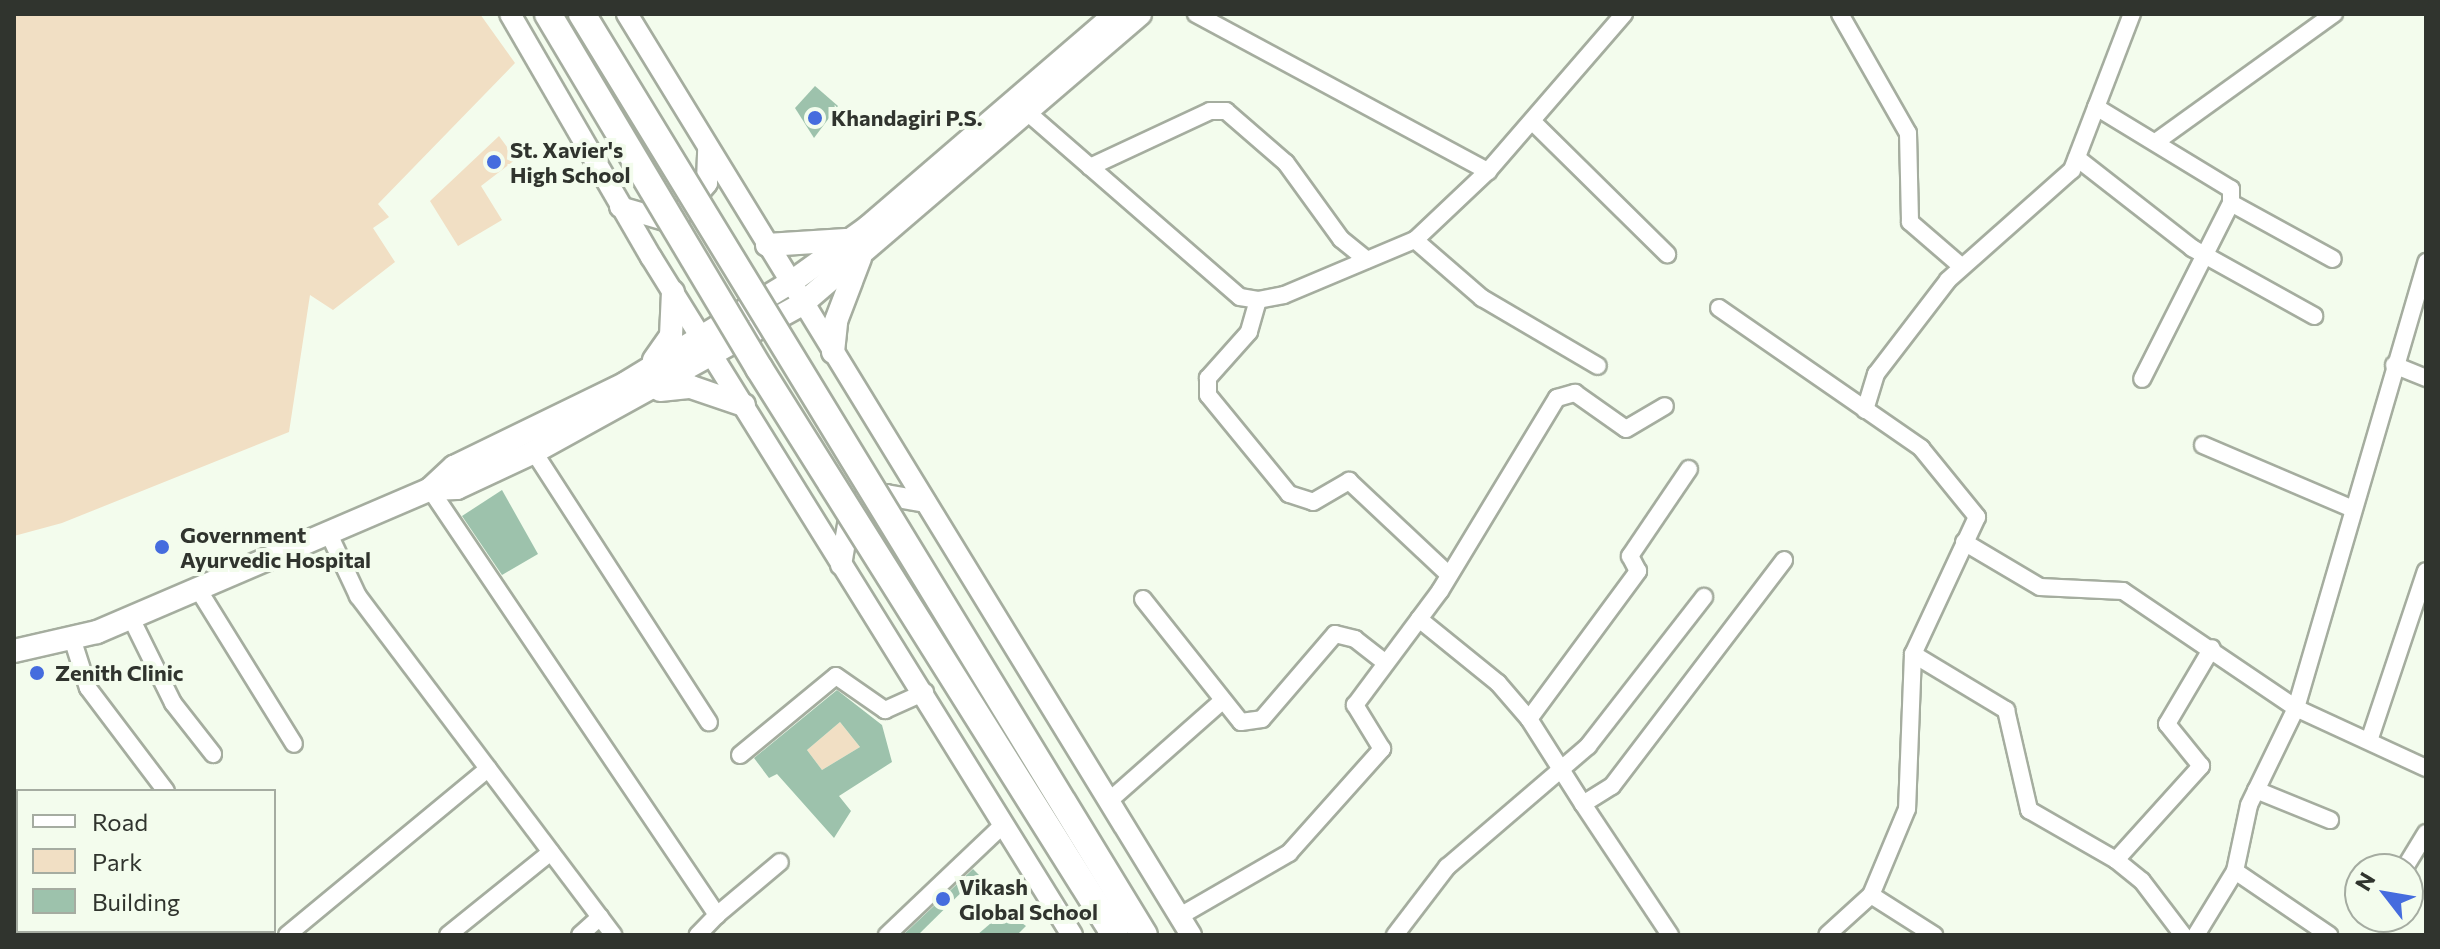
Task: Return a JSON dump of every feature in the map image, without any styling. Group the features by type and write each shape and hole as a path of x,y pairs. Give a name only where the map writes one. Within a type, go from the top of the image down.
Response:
{"highway":[{"path":"548,14 759,368 1115,935"},
{"path":"582,14 1144,935"}],"main road":[{"path":"14,651 72,638 131,618 430,489 454,467 714,355 802,304 856,246 986,136 1116,14"},
{"path":"986,136 1027,112 1140,14"},
{"path":"767,245 856,246"},
{"path":"430,489 457,488 534,452 648,381 701,335 856,246"},
{"path":"833,352 836,321 856,246"},
{"path":"648,381 671,336 673,292"},
{"path":"648,381 691,387 744,405"}],"street":[{"path":"510,14 620,207 841,565 925,692 1072,935"},
{"path":"627,14 1191,935"},
{"path":"1196,14 1488,171"},
{"path":"1027,112 1240,297 1258,300 1415,240 1488,171 1624,14"},
{"path":"1840,14 1908,133 1910,222 1961,266"},
{"path":"1865,410 1876,374 1961,266 2072,170 2132,14"},
{"path":"2157,141 2334,14"},
{"path":"2096,107 2220,178 2231,189 2231,203 2142,379"},
{"path":"1090,167 1210,111 1226,111 1286,163 1341,239 1367,260"},
{"path":"1532,121 1667,254"},
{"path":"620,207 665,220 682,213 707,183 708,148"},
{"path":"2077,158 2205,254 2314,316"},
{"path":"2231,203 2333,259"},
{"path":"1415,240 1482,298 1598,366"},
{"path":"2196,935 2235,871 2256,790 2296,708 2394,365 2424,281 2426,262"},
{"path":"1258,300 1249,332 1208,378 1208,395 1289,494 1313,502 1349,481 1449,575"},
{"path":"1719,308 1921,448 1977,517 1913,654 1907,809 1871,895 1827,935"},
{"path":"2394,365 2426,378"},
{"path":"1180,916 1289,853 1382,749 1355,705 1449,575 1557,398 1575,393 1626,429 1665,406"},
{"path":"2203,445 2353,509"},
{"path":"534,452 709,722"},
{"path":"1529,719 1638,571 1630,556 1689,469"},
{"path":"430,489 717,915"},
{"path":"841,565 849,519 862,501 886,495 925,502"},
{"path":"328,532 358,596 613,935"},
{"path":"1964,542 2040,587 2123,591 2212,648 2296,708 2426,768"},
{"path":"1583,804 1612,786 1784,560"},
{"path":"2369,741 2426,571"},
{"path":"198,589 294,744"},
{"path":"1395,935 1447,867 1588,746 1704,597"},
{"path":"1143,599 1221,702 1241,722 1262,719 1335,634 1355,639 1386,663"},
{"path":"131,618 173,703 213,754"},
{"path":"1419,619 1498,683 1529,719 1670,935"},
{"path":"72,638 88,688 164,789"},
{"path":"2116,860 2201,766 2167,724 2212,648"},
{"path":"1913,654 2006,710 2029,810 2116,860 2142,881 2183,935"},
{"path":"740,755 836,676 885,710 925,692"},
{"path":"1109,801 1221,702"},
{"path":"287,935 488,769"},
{"path":"2256,790 2330,820"},
{"path":"887,935 1004,824"},
{"path":"2414,853 2426,833"},
{"path":"448,935 551,852"},
{"path":"698,935 780,862"},
{"path":"2235,871 2329,935"},
{"path":"1871,895 1934,935"},
{"path":"580,935 600,917"}],"green space":[{"path":"14,14 480,14 515,63 378,204 389,217 373,228 395,262 333,310 310,295 289,432 62,523 14,536"},
{"path":"499,136 516,159 481,186 502,220 458,246 430,201"},
{"path":"840,722 860,747 822,770 807,750"}],"building":[{"name":"Khandagiri P.S.","path":"815,86 838,106 814,138 795,108"},
{"path":"502,490 538,554 502,575 462,516"},
{"path":"837,690 882,725 892,762 839,796 851,811 834,838 777,774 769,778 754,758","holes":["840,722 860,747 822,770 807,750"]},
{"name":"Vikash Global School","path":"973,869 979,875 918,935 903,935"},
{"path":"1005,911 1026,926 1017,935 977,935"}],"place":[{"name":"Khandagiri P.S.","path":"815,118"},
{"name":"St. Xavier's High School","path":"494,162"},
{"name":"Government Ayurvedic Hospital","path":"162,547"},
{"name":"Zenith Clinic","path":"37,673"},
{"name":"Vikash Global School","path":"943,899"}]}
